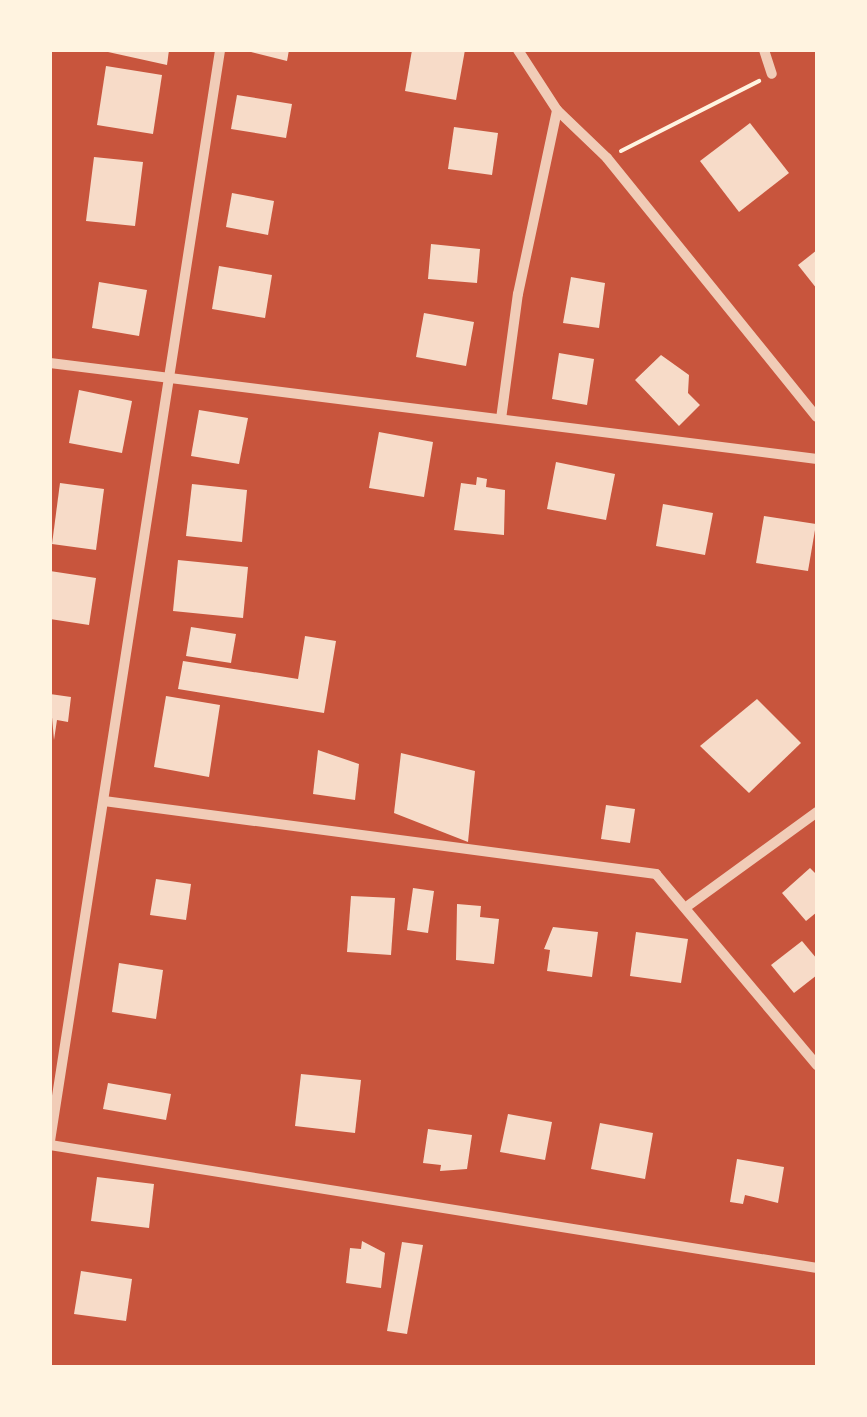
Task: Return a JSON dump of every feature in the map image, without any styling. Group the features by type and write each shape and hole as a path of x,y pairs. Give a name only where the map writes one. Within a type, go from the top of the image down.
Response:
{"street":[{"path":"220,50 50,1143 817,1268"},
{"path":"518,50 556,110 607,158 817,417"},
{"path":"764,50 772,74"},
{"path":"501,419 518,294 556,110"},
{"path":"50,363 817,460"},
{"path":"104,801 656,874 689,905 817,1064"},
{"path":"689,905 817,812"}],"path":[{"path":"607,158 772,74"}],"building":[{"path":"99,50 169,50 167,65"},
{"path":"243,50 289,50 287,61"},
{"path":"412,50 465,50 456,100 405,91"},
{"path":"106,66 162,75 153,134 97,125"},
{"path":"237,95 292,104 286,138 231,129"},
{"path":"750,123 789,173 739,212 700,161"},
{"path":"454,127 498,133 492,175 448,169"},
{"path":"94,157 143,162 135,226 86,221"},
{"path":"232,193 274,201 268,235 226,227"},
{"path":"431,244 480,249 477,283 428,279"},
{"path":"817,250 817,289 798,265"},
{"path":"219,266 272,275 265,318 212,309"},
{"path":"571,277 605,283 599,328 563,323"},
{"path":"99,282 147,290 139,336 92,328"},
{"path":"424,313 474,322 466,366 416,357"},
{"path":"559,353 594,359 587,405 552,399"},
{"path":"661,355 689,375 688,393 700,405 679,426 635,380"},
{"path":"79,390 132,401 122,453 69,443"},
{"path":"199,410 248,418 239,464 191,456"},
{"path":"379,432 433,442 424,497 369,488"},
{"path":"556,462 615,474 606,520 547,509"},
{"path":"477,477 487,479 486,487 505,490 504,535 454,530 461,483 476,485"},
{"path":"60,483 104,489 96,550 52,544"},
{"path":"192,484 247,490 242,542 186,536"},
{"path":"663,504 713,513 705,555 656,546"},
{"path":"764,516 816,524 808,571 756,563"},
{"path":"178,560 248,567 243,618 173,611"},
{"path":"50,571 96,578 89,625 50,619"},
{"path":"191,627 236,634 231,663 186,656"},
{"path":"305,636 336,641 324,713 178,689 183,661 298,679"},
{"path":"50,694 71,697 68,722 57,720 54,740"},
{"path":"166,696 220,705 209,777 154,767"},
{"path":"757,699 801,743 749,793 700,746"},
{"path":"318,750 359,764 355,800 313,794"},
{"path":"401,753 475,771 468,842 394,813"},
{"path":"606,805 635,809 630,843 601,839"},
{"path":"810,868 817,875 817,912 806,921 782,893"},
{"path":"156,879 191,884 186,920 150,915"},
{"path":"413,888 434,891 428,933 407,930"},
{"path":"351,896 395,898 391,955 347,952"},
{"path":"457,904 481,906 480,917 499,919 494,964 456,960"},
{"path":"553,927 598,932 592,977 547,971 550,950 544,949"},
{"path":"636,932 688,939 681,983 630,976"},
{"path":"802,941 817,959 817,975 794,993 771,965"},
{"path":"119,963 163,970 156,1019 112,1012"},
{"path":"301,1074 361,1080 355,1133 295,1126"},
{"path":"108,1083 171,1094 166,1120 103,1109"},
{"path":"508,1114 552,1122 545,1160 500,1152"},
{"path":"600,1123 653,1133 645,1179 591,1169"},
{"path":"428,1129 472,1135 467,1169 440,1171 441,1165 423,1163"},
{"path":"737,1159 784,1167 778,1203 745,1195 743,1204 730,1202"},
{"path":"97,1177 154,1184 149,1228 91,1221"},
{"path":"362,1241 385,1253 381,1288 346,1283 350,1248 361,1249"},
{"path":"402,1242 423,1245 407,1334 387,1331"},
{"path":"81,1271 132,1279 126,1321 74,1314"}]}
